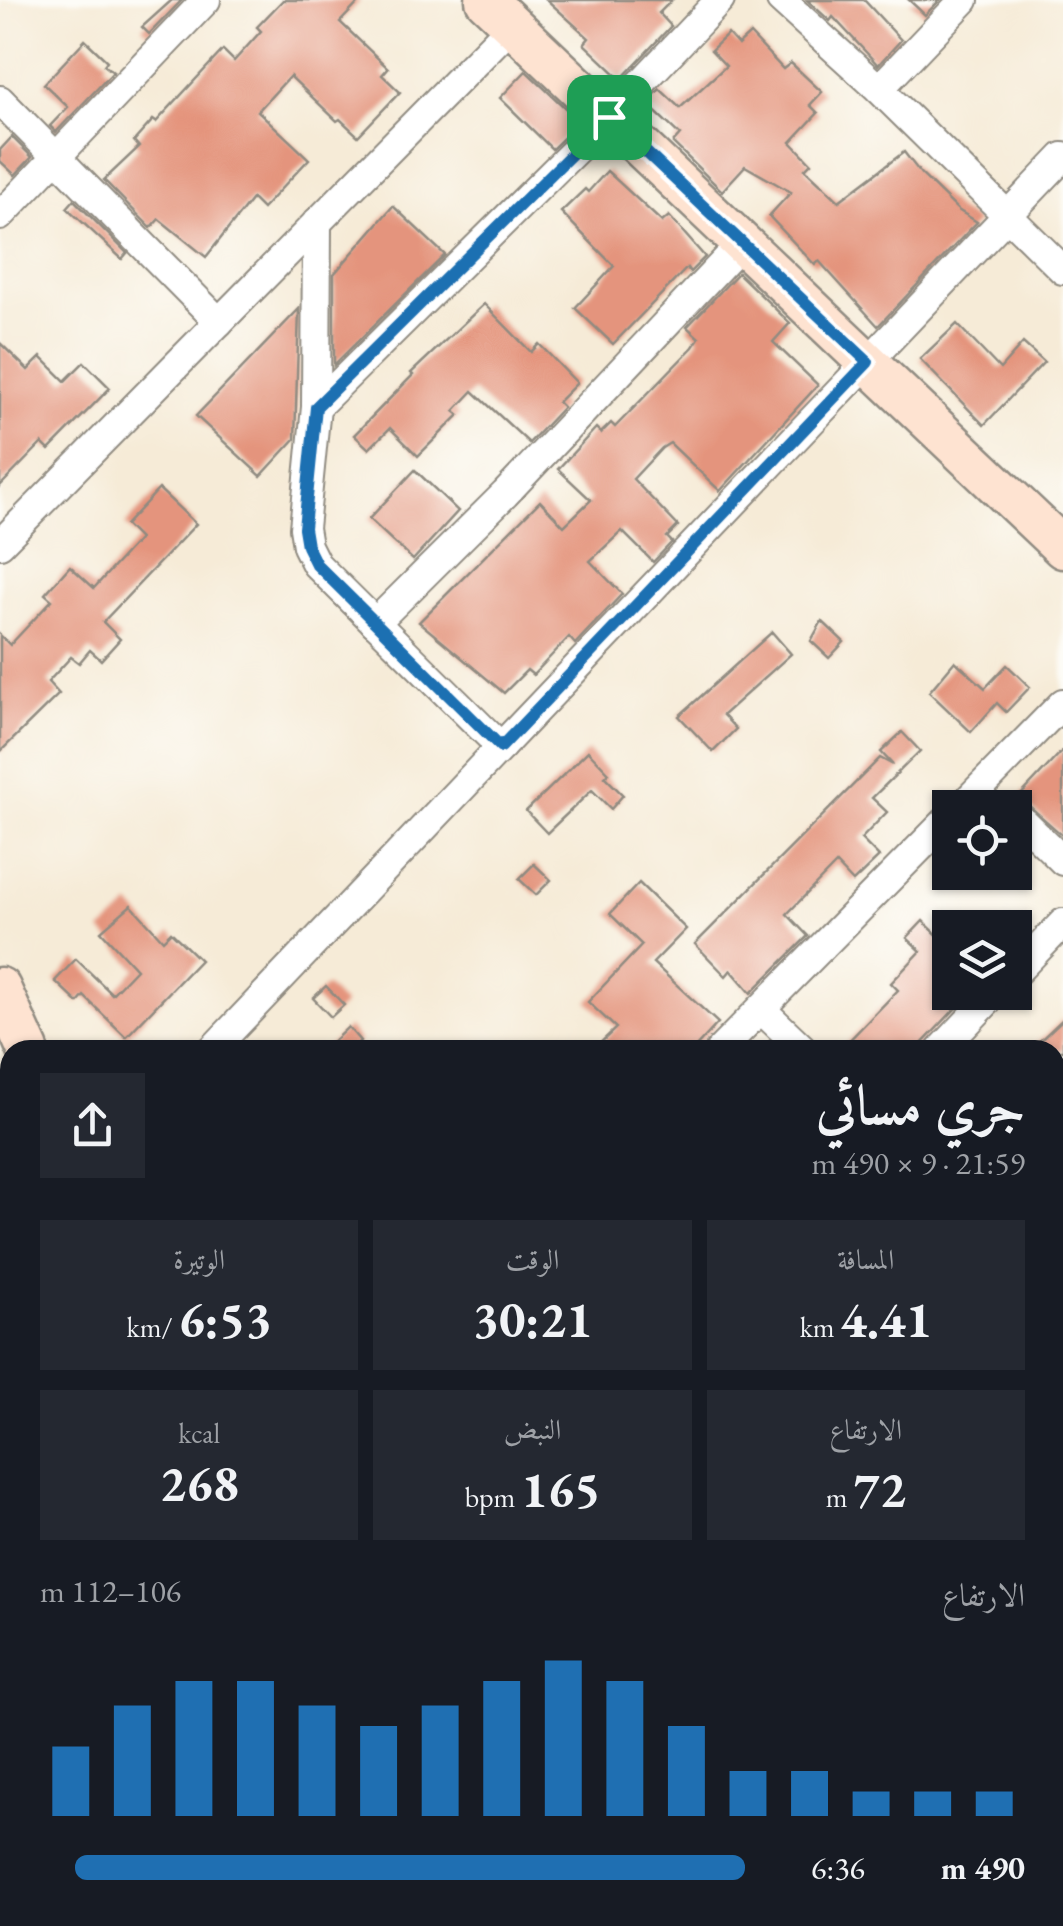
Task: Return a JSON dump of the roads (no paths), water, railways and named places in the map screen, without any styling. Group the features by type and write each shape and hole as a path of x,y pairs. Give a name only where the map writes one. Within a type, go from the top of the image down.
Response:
{"street":[{"path":"0,216 206,0"},
{"path":"316,407 609,117 720,0"},
{"path":"781,0 880,89 1063,270"},
{"path":"880,89 964,0"},
{"path":"0,544 318,222 499,12 1063,548"},
{"path":"0,100 219,322"},
{"path":"222,1040 1063,156"},
{"path":"318,222 316,407 304,528 307,546 316,564 501,747"},
{"path":"375,623 742,244"},
{"path":"977,790 1063,703"},
{"path":"984,783 991,790"},
{"path":"1032,831 1063,861"},
{"path":"730,1040 932,835"},
{"path":"1032,955 1063,922"},
{"path":"0,988 23,1040"},
{"path":"760,1008 794,1040"},
{"path":"951,1040 979,1010"}]}
